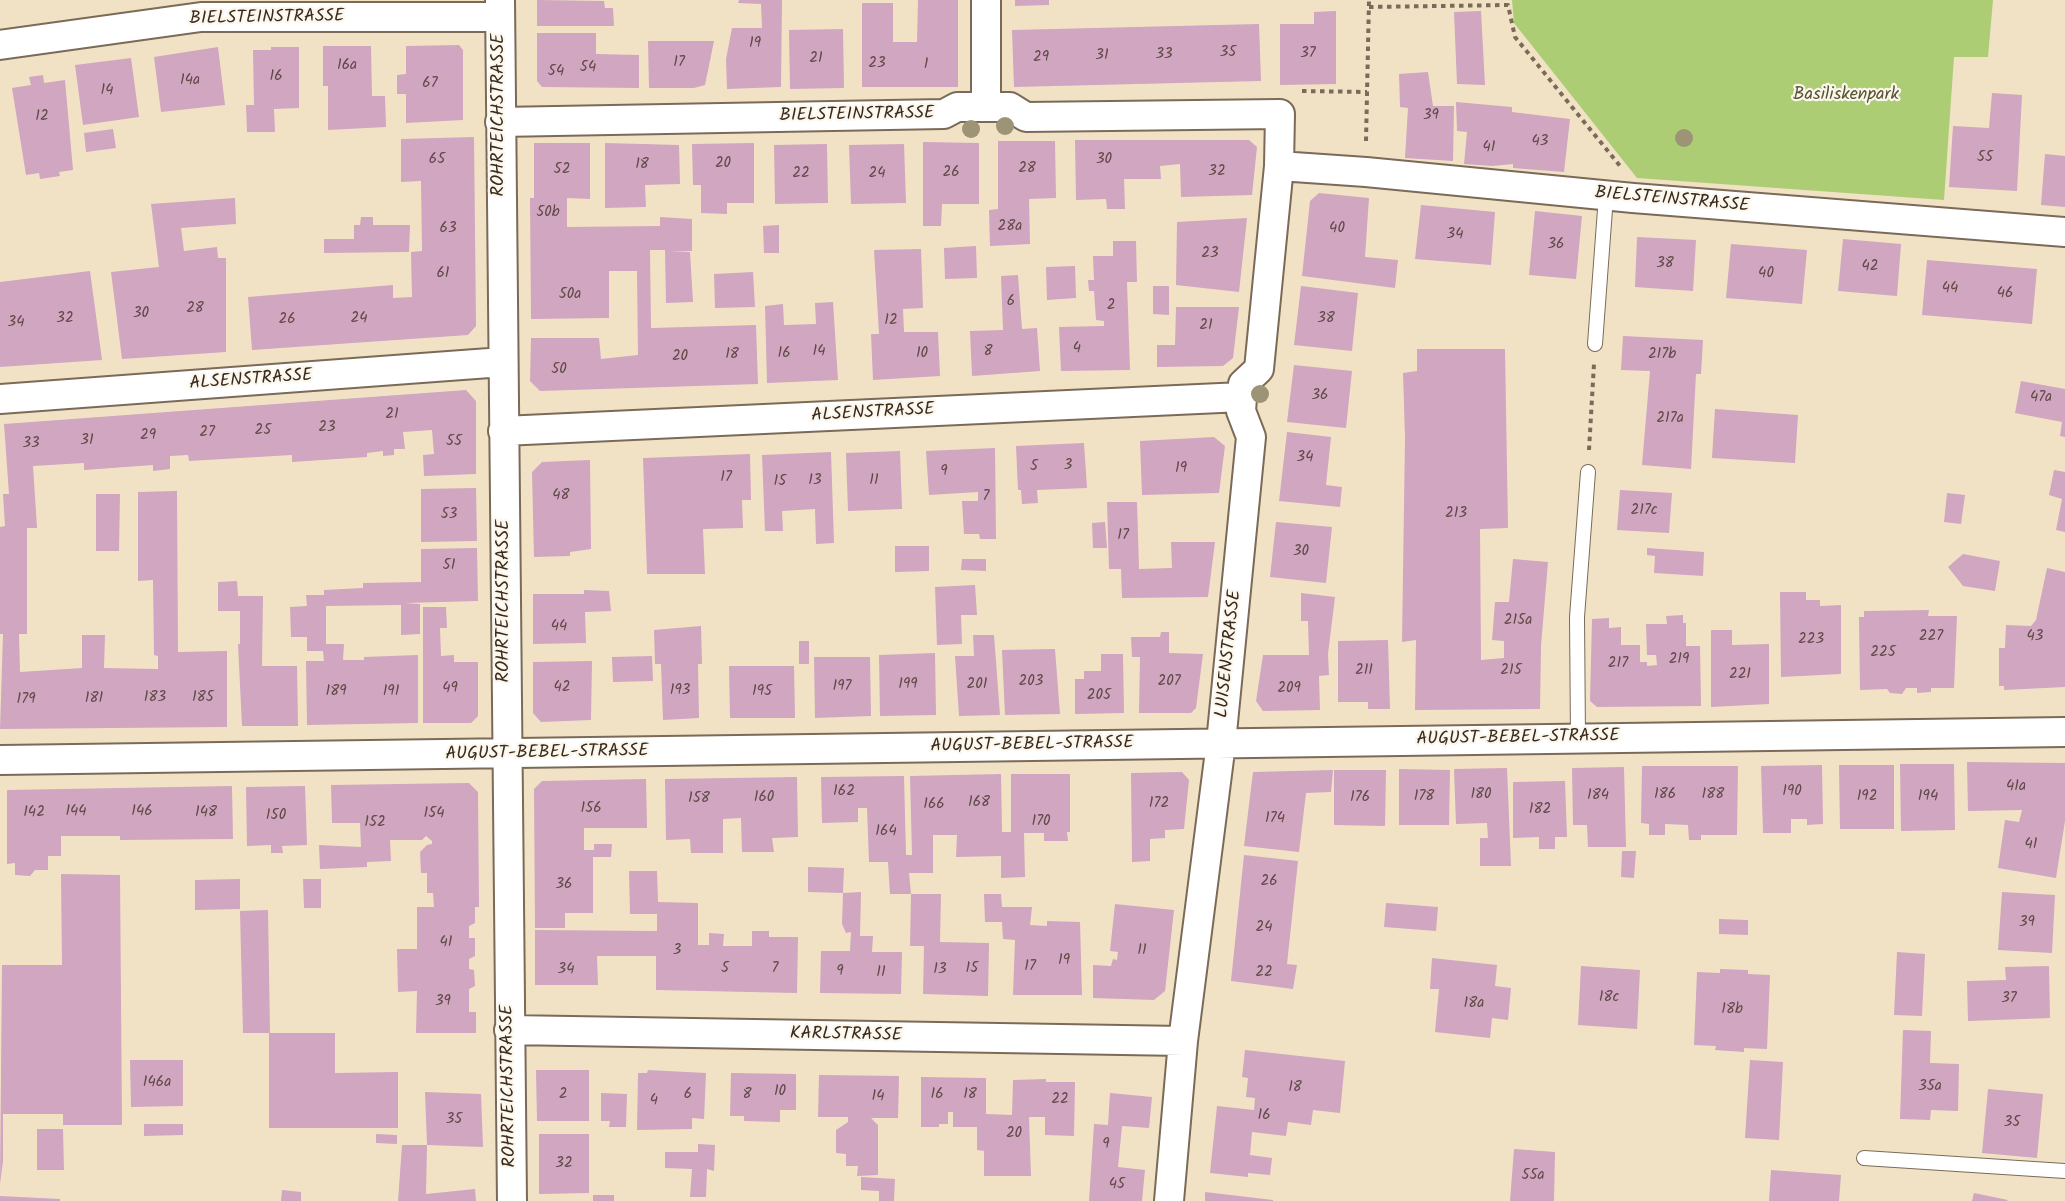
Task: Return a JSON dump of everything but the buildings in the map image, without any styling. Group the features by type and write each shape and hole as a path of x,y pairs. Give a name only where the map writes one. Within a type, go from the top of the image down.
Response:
{"street":[{"path":"986,0 986,107"},
{"name":"BIELSTEINSTRASSE","path":"0,45 260,9 500,9"},
{"name":"ROHRTEICHSTRASSE","path":"500,9 512,1201"},
{"name":"BIELSTEINSTRASSE","path":"500,122 944,114 957,107 1010,107 1026,117 1280,114"},
{"path":"1242,397 1243,384 1259,369 1279,166 1280,114"},
{"name":"BIELSTEINSTRASSE","path":"1279,166 1366,172 1619,197 2065,232"},
{"name":"ALSENSTRASSE","path":"0,399 503,362"},
{"name":"ALSENSTRASSE","path":"503,431 1242,397"},
{"name":"LUISENSTRASSE","path":"1169,1201 1183,1041 1221,743 1251,437 1241,411 1242,397"},
{"name":"AUGUST-BEBEL-STRASSE","path":"0,760 2065,732"},
{"name":"KARLSTRASSE","path":"509,1030 1183,1041"}],"lane":[{"path":"1594,344 1619,197"},
{"path":"1578,739 1576,617 1588,472"},
{"path":"1864,1158 2065,1171"}],"path":[{"path":"1366,172 1369,0"},
{"path":"1369,7 1509,5 1515,37 1629,177 1619,197"},
{"path":"1280,114 1299,91 1367,92"},
{"path":"1588,472 1594,344"}],"green space":[{"name":"Basiliskenpark","path":"1512,0 1993,0 1988,57 1954,57 1944,200 1637,178 1514,23"}]}
